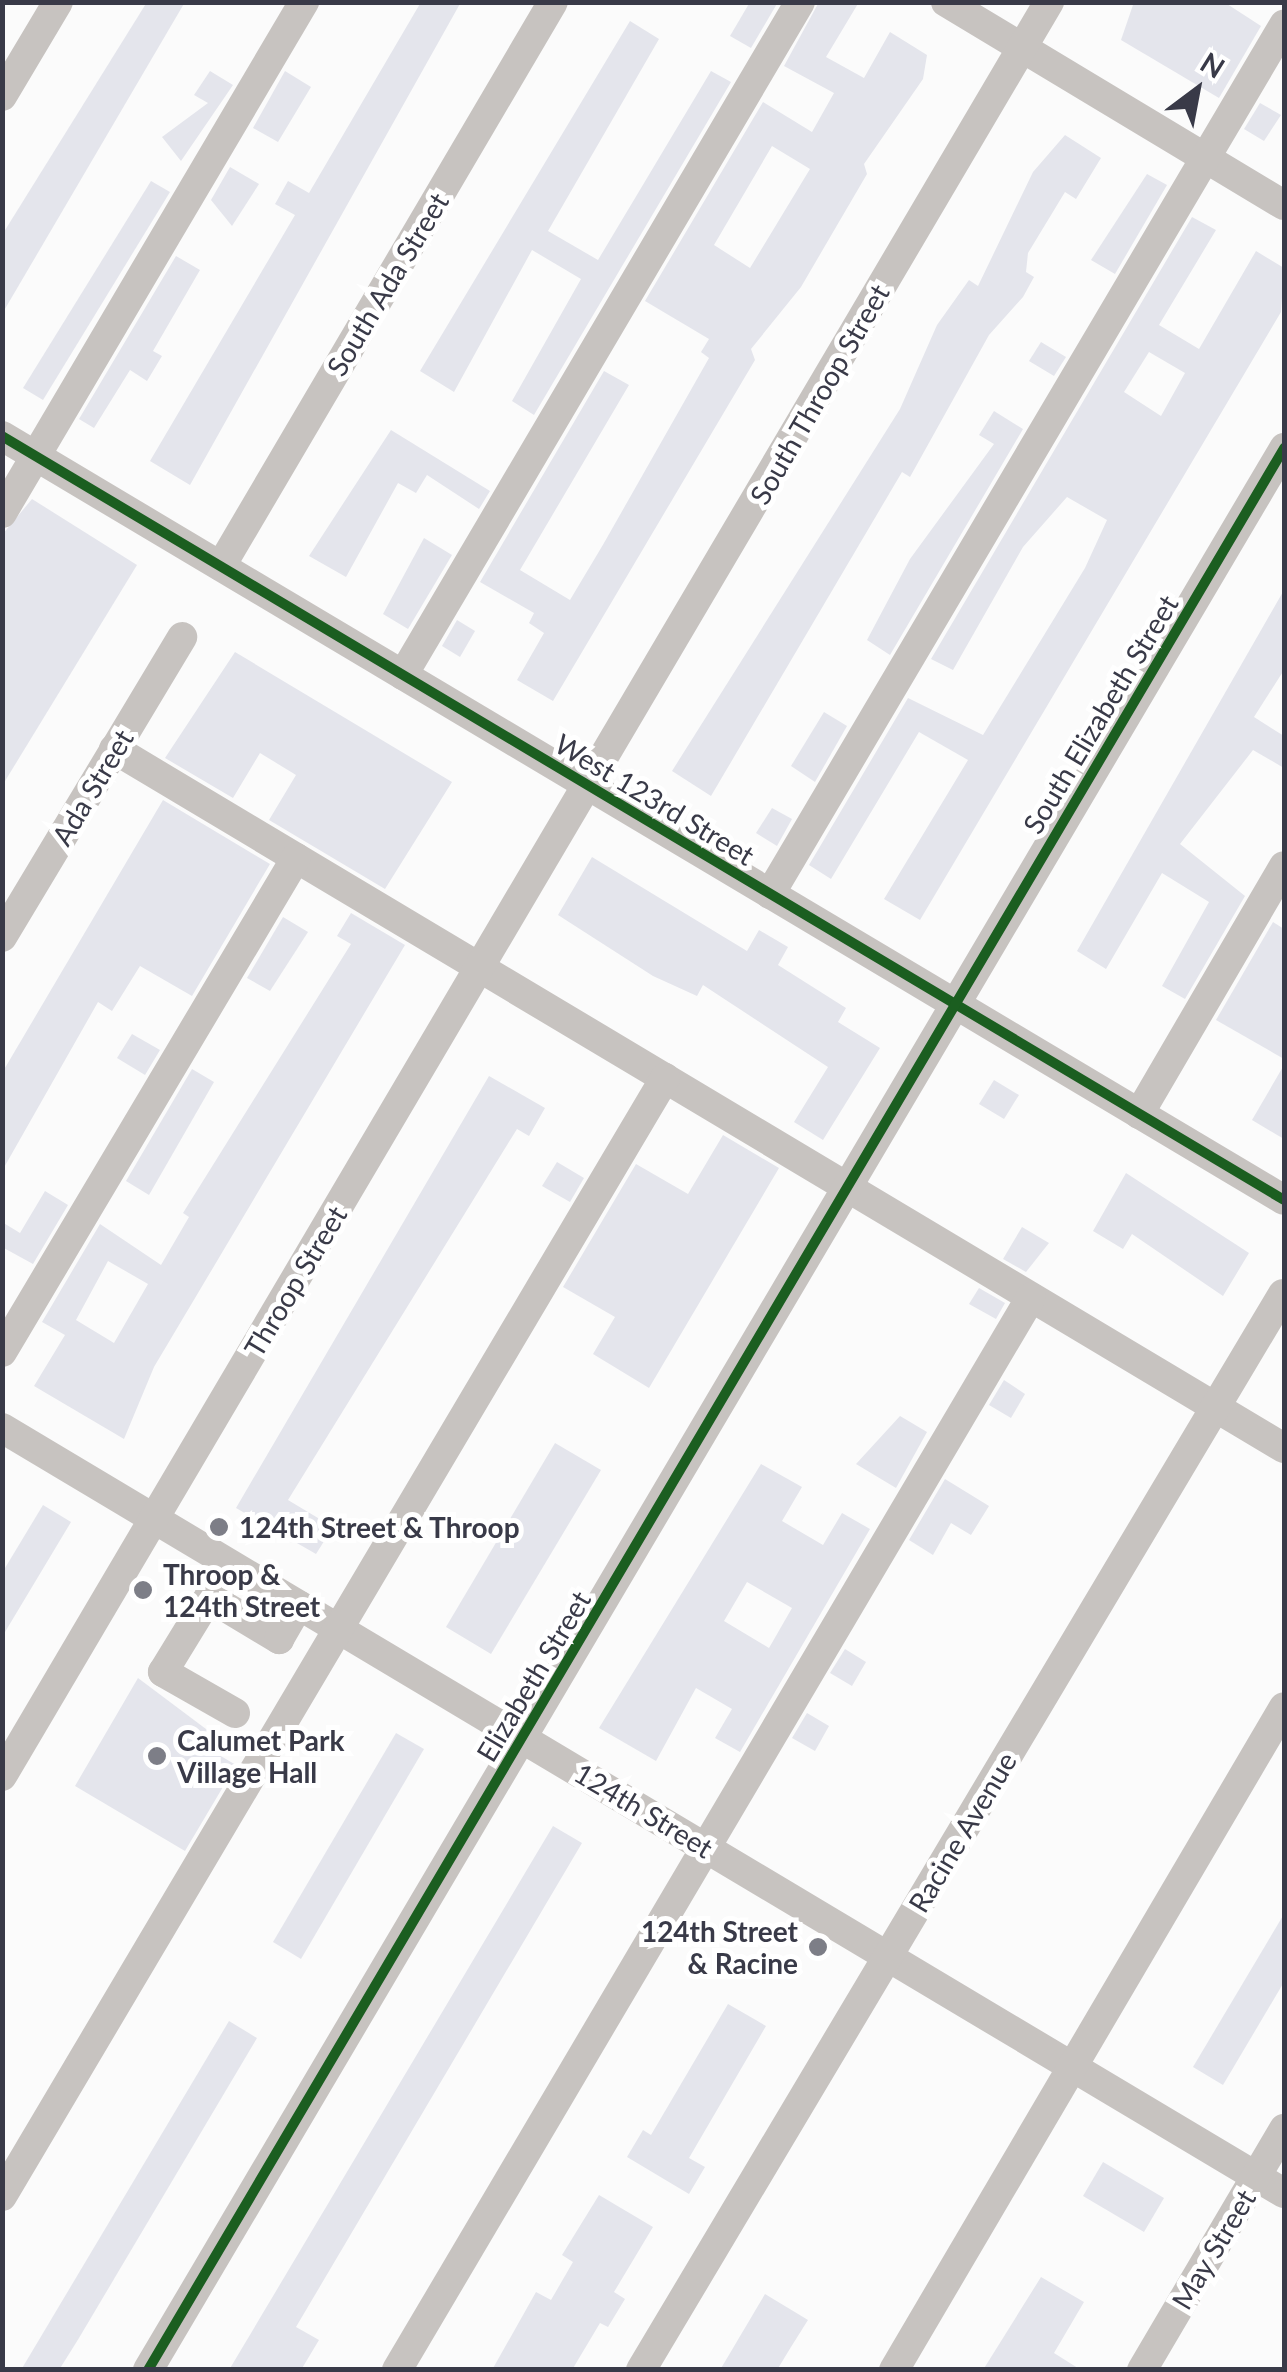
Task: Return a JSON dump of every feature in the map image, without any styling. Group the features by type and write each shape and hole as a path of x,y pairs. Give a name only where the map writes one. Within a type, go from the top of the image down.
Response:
{"street":[{"path":"2,96 58,2"},
{"path":"2,512 304,2"},
{"name":"South Ada Street","path":"221,566 553,2"},
{"path":"403,675 800,2"},
{"path":"946,2 1284,205"},
{"name":"South Throop Street","path":"590,786 1049,2"},
{"path":"770,894 1284,24"},
{"name":"West 123rd Street","path":"2,436 1284,1200"},
{"name":"South Elizabeth Street","path":"955,1004 1284,448"},
{"name":"Ada Street","path":"2,937 182,637"},
{"path":"114,749 1284,1448"},
{"name":"Throop Street","path":"2,1776 590,786"},
{"path":"2,1352 296,858"},
{"path":"1139,1114 1284,866"},
{"name":"Elizabeth Street","path":"148,2370 955,1004"},
{"path":"2,2196 665,1078"},
{"name":"Racine Avenue","path":"641,2370 1283,1294"},
{"path":"397,2370 1031,1297"},
{"name":"124th Street","path":"2,1428 1284,2193"},
{"path":"234,1714 164,1672 218,1602 248,1574"},
{"path":"218,1602 279,1639 300,1605"},
{"path":"894,2370 1284,1708"},
{"name":"May Street","path":"1142,2370 1284,2129"}],"building":[{"path":"147,2 185,2 2,314 2,235"},
{"path":"421,2 461,2 190,485 150,461 295,215 275,204 288,181 309,193"},
{"path":"750,2 778,2 751,48 730,36"},
{"path":"819,2 859,2 826,57 864,78 890,32 927,55 923,79 864,164 867,174 801,287 751,349 755,360 553,701 517,680 544,633 529,623 534,613 480,582 604,371 629,385 520,570 570,600 604,543 709,358 701,352 709,339 645,301 763,102 812,132 834,93 784,66","holes":["772,146 810,169 750,268 714,245"]},
{"path":"1134,2 1224,2 1261,26 1219,98 1121,40"},
{"path":"630,21 659,39 548,231 598,260 711,71 731,82 534,415 512,401 581,279 532,250 454,392 420,371"},
{"path":"210,71 233,85 181,161 162,137 208,103 194,95"},
{"path":"285,71 311,87 278,142 253,128"},
{"path":"1260,103 1281,115 1264,141 1244,129"},
{"path":"1065,135 1101,158 1076,199 1065,192 1028,253 1026,272 1034,277 1023,297 989,335 910,477 902,472 711,796 672,771 900,409 937,325 969,280 978,286 1033,172"},
{"path":"230,167 259,184 232,226 211,200"},
{"path":"1147,174 1167,185 1115,274 1091,260"},
{"path":"151,181 170,192 43,400 23,388"},
{"path":"1192,217 1216,230 1159,325 1199,349 1256,251 1284,268 1281,312 920,920 884,899 968,760 919,732 831,879 809,865 908,698 983,735 1085,568 1107,520 1067,497 1023,547 953,670 931,659","holes":["1149,352 1185,373 1161,416 1124,392"]},
{"path":"176,256 200,270 153,351 162,356 147,381 130,370 94,428 79,419"},
{"path":"1041,342 1066,357 1054,376 1029,361"},
{"path":"994,411 1023,429 890,655 867,640 910,559 994,444 979,435"},
{"path":"391,430 490,491 479,509 427,475 416,493 398,483 346,577 309,556"},
{"path":"32,499 137,565 2,786 2,535"},
{"path":"424,538 452,555 408,629 383,614"},
{"path":"1284,590 1284,670 1254,717 1284,736 1284,768 1253,750 1180,844 1245,896 1185,999 1162,986 1209,902 1162,873 1106,969 1077,951"},
{"path":"457,620 475,631 460,657 442,646"},
{"path":"235,652 452,782 385,889 269,820 296,775 260,753 233,798 165,758"},
{"path":"824,712 847,726 815,782 791,766"},
{"path":"163,800 270,864 192,996 140,966 112,1011 98,1002 2,1171 2,1073"},
{"path":"772,808 792,819 777,846 756,833"},
{"path":"592,857 747,951 759,930 788,947 778,965 846,1008 838,1022 880,1048 823,1140 794,1122 828,1067 703,985 697,996 653,976 558,915"},
{"path":"351,913 405,945 154,1367 124,1439 34,1386 65,1335 42,1322 100,1224 161,1265 189,1217 183,1213 351,944 337,936","holes":["108,1261 148,1284 114,1343 76,1320"]},
{"path":"283,917 308,932 270,991 247,978"},
{"path":"1273,922 1284,929 1284,1059 1216,1020"},
{"path":"132,1034 160,1050 145,1075 117,1058"},
{"path":"1284,1065 1284,1139 1252,1120"},
{"path":"192,1069 214,1082 149,1195 126,1181"},
{"path":"489,1076 545,1108 529,1136 517,1129 288,1500 333,1527 316,1554 236,1508"},
{"path":"994,1080 1019,1095 1004,1119 979,1104"},
{"path":"723,1135 779,1168 649,1388 593,1354 615,1317 563,1287 636,1164 688,1194"},
{"path":"557,1162 584,1178 570,1202 542,1186"},
{"path":"1126,1173 1249,1253 1223,1296 1132,1234 1123,1249 1093,1231"},
{"path":"45,1191 68,1205 33,1264 2,1247 2,1222 20,1233"},
{"path":"1022,1227 1049,1243 1026,1272 1003,1259"},
{"path":"979,1288 1005,1303 996,1319 969,1304"},
{"path":"1004,1380 1025,1394 1011,1418 989,1405"},
{"path":"900,1416 927,1432 896,1488 856,1464"},
{"path":"555,1443 601,1470 491,1654 446,1627"},
{"path":"761,1464 802,1487 782,1521 823,1545 842,1513 870,1529 740,1752 715,1738 732,1709 696,1688 656,1761 599,1728","holes":["747,1582 792,1608 769,1648 724,1621"]},
{"path":"945,1479 989,1506 971,1535 951,1523 933,1555 909,1540"},
{"path":"43,1505 71,1522 2,1637 2,1573"},
{"path":"845,1649 866,1662 852,1686 830,1673"},
{"name":"Calumet Park Village Hall","path":"138,1678 210,1732 202,1745 236,1765 185,1851 75,1786"},
{"path":"807,1713 829,1726 815,1751 792,1738"},
{"path":"396,1733 424,1749 301,1959 273,1942"},
{"path":"553,1826 582,1843 296,2327 319,2340 301,2370 229,2370"},
{"path":"1284,1914 1284,1982 1223,2085 1193,2067"},
{"path":"728,2004 766,2026 689,2158 705,2167 689,2194 627,2157 643,2130 651,2135"},
{"path":"229,2021 257,2038 79,2338 59,2370 21,2370"},
{"path":"1103,2162 1164,2198 1144,2232 1083,2196"},
{"path":"599,2195 653,2227 614,2292 625,2299 608,2327 600,2323 572,2370 492,2370 536,2292 551,2300 573,2262 562,2255"},
{"path":"1041,2277 1084,2302 1054,2353 1081,2370 983,2370"},
{"path":"765,2294 808,2320 777,2370 720,2370"}],"cycle path":[{"path":"2,436 1284,1200"},
{"path":"148,2370 1284,448"}],"place":[{"name":"124th Street & Throop","path":"219,1527"},
{"name":"Throop & 124th Street","path":"143,1590"},
{"name":"Calumet Park Village Hall","path":"157,1756"},
{"name":"124th Street & Racine","path":"818,1947"}]}
